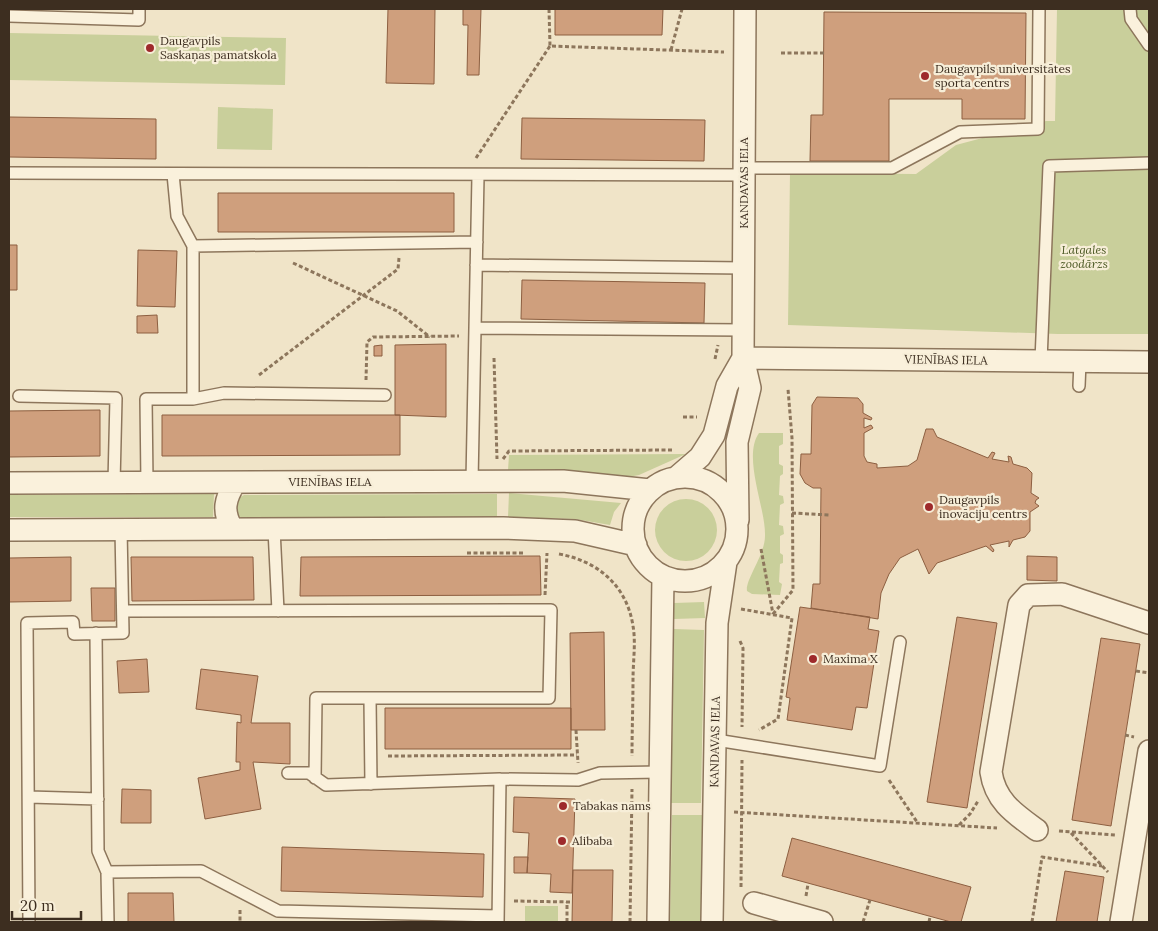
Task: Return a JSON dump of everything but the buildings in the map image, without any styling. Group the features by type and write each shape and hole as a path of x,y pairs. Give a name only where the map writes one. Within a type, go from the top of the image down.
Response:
{"street":[{"name":"KANDAVAS IELA","path":"712,922 717,623 726,562 734,547 738,520 737,442 750,388 743,358 745,9"},
{"name":"KANDAVAS IELA","path":"650,490 678,476 700,457 714,435 727,386 743,358"},
{"name":"VIENĪBAS IELA","path":"743,358 1149,362"},
{"path":"678,476 697,478 714,485 734,506 738,520"},
{"name":"VIENĪBAS IELA","path":"9,483 472,480 563,481 650,490"},
{"path":"232,528 225,516 225,498 234,482"},
{"path":"650,490 641,502 635,516 633,531 636,545 646,563 663,576 680,581 697,580 712,573 726,562"},
{"path":"9,530 232,528 575,531 636,545"},
{"path":"658,922 663,576"},
{"path":"1037,830 1008,810 993,787 991,772 1019,605 1028,595 1062,594 1149,623"},
{"path":"1122,922 1126,892 1142,837 1149,751"},
{"path":"748,896 822,922"}],"lane":[{"path":"9,16 139,20 139,9"},
{"path":"9,173 478,176 892,168 960,132 1038,129 1040,9"},
{"path":"1130,9 1131,19 1149,44"},
{"path":"1041,361 1049,166 1149,163"},
{"path":"173,174 177,216 193,246 193,400"},
{"path":"472,480 478,176"},
{"path":"193,246 477,242"},
{"path":"476,265 744,268"},
{"path":"475,332 493,328 743,330"},
{"path":"1079,386 1080,362"},
{"path":"147,483 146,399 193,400 224,393 385,395"},
{"path":"19,396 116,398 114,483"},
{"path":"29,922 27,623 74,622 74,634 123,633 121,529"},
{"path":"274,529 278,611"},
{"path":"123,611 551,610 549,698 316,698 315,778"},
{"path":"96,633 98,851 107,872 108,922"},
{"path":"716,740 880,766 900,642"},
{"path":"370,699 371,784"},
{"path":"288,773 308,773 326,785 500,779 578,780 600,773 660,772"},
{"path":"107,872 201,871 278,911 313,917 498,919 500,779"},
{"path":"29,797 98,799"}],"path":[{"path":"464,176 550,46 549,9"},
{"path":"671,50 682,9"},
{"path":"550,46 729,52"},
{"path":"781,53 824,52"},
{"path":"235,393 398,269 400,243"},
{"path":"271,245 288,260 397,311 430,337"},
{"path":"493,328 497,460"},
{"path":"714,369 721,330"},
{"path":"365,395 367,342 373,338 430,337 475,332"},
{"path":"773,614 793,590 792,438 788,389"},
{"path":"473,459 502,460 509,451 678,450"},
{"path":"792,513 829,515"},
{"path":"761,549 773,614"},
{"path":"503,553 530,553"},
{"path":"538,553 576,557 596,566 616,583 627,604 634,626 630,922"},
{"path":"544,610 547,553"},
{"path":"735,608 792,618 778,719 752,733"},
{"path":"743,648 742,812 748,896"},
{"path":"1136,671 1149,673"},
{"path":"576,730 578,780"},
{"path":"371,756 577,755"},
{"path":"894,788 918,823"},
{"path":"958,826 970,814 979,799"},
{"path":"575,805 660,808"},
{"path":"714,810 998,828"},
{"path":"1037,830 1142,837"},
{"path":"1071,832 1126,892"},
{"path":"1032,922 1042,857 1102,866"},
{"path":"864,922 870,900"},
{"path":"498,901 572,902"},
{"path":"566,922 567,902"},
{"path":"929,922 930,917"}],"green space":[{"name":"Latgales zoodārzs","path":"1057,9 1149,9 1149,334 1058,334 788,325 790,173 916,174 956,145 1046,121 1055,121"},
{"path":"9,33 286,38 285,85 9,80"},
{"path":"218,107 273,109 272,150 217,149"},
{"path":"759,433 783,433 783,444 779,446 779,464 783,466 783,474 780,476 779,495 783,496 784,503 780,505 779,525 783,526 784,534 780,536 780,553 783,555 783,563 780,564 779,582 782,584 780,595 752,594 747,591 749,580 762,551 765,536 753,455 754,443"},
{"path":"686,454 639,475 623,478 564,471 508,470 509,455"},
{"path":"509,493 621,503 614,512 610,525 575,519 508,517"},
{"path":"214,494 213,517 9,517 9,495"},
{"path":"497,494 497,518 242,518 234,513 235,500 244,495"},
{"path":"680,499 692,499 708,508 715,518 717,530 715,542 708,552 692,561 680,561 669,556 660,547 655,536 655,524 660,513 669,504"},
{"path":"704,602 705,618 674,619 674,603"},
{"path":"674,629 704,630 701,803 671,803"},
{"path":"672,815 703,815 701,922 670,922"},
{"path":"525,906 558,906 558,922 525,922"}],"place":[{"name":"Daugavpils Saskaņas pamatskola","path":"150,48"},
{"name":"Daugavpils universitātes sporta centrs","path":"925,76"},
{"name":"Daugavpils inovāciju centrs","path":"929,507"},
{"name":"Maxima X","path":"813,659"},
{"name":"Tabakas nams","path":"563,806"},
{"name":"Alibaba","path":"562,841"}]}
